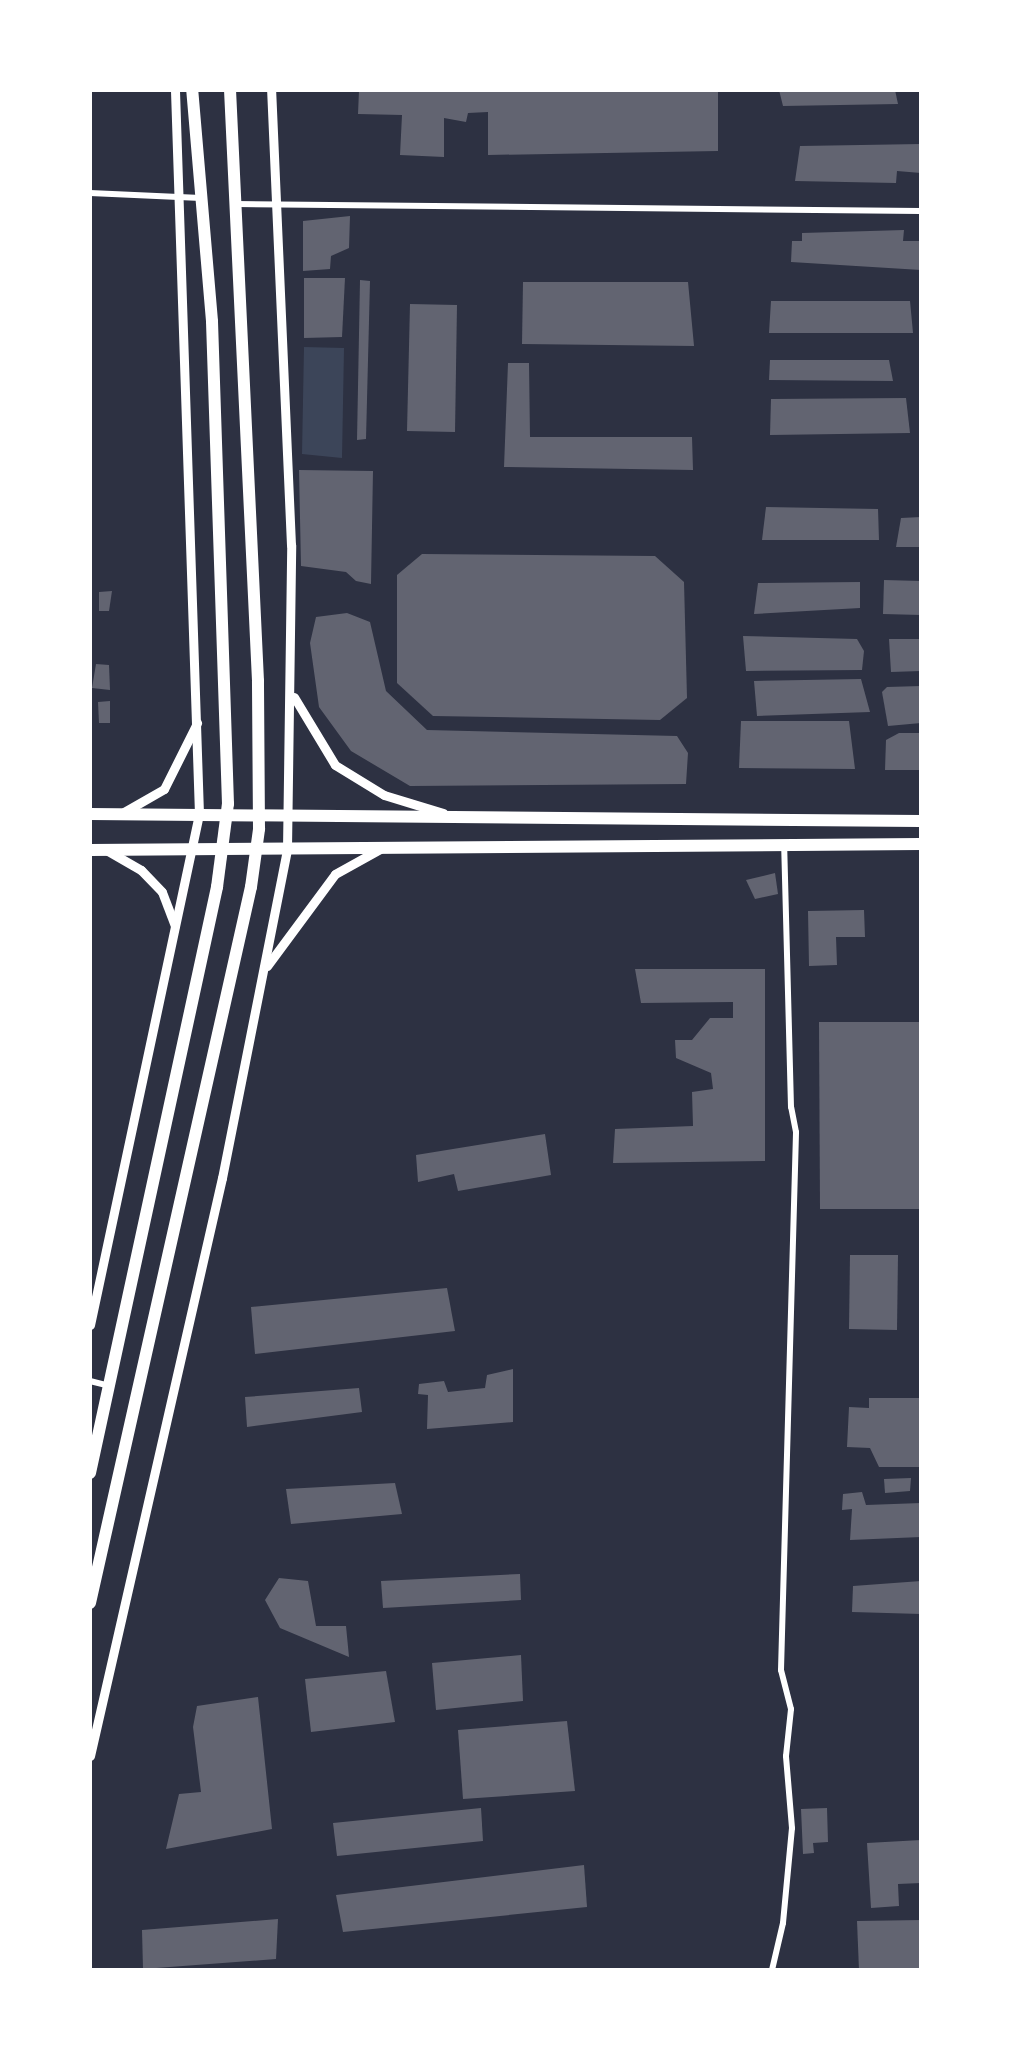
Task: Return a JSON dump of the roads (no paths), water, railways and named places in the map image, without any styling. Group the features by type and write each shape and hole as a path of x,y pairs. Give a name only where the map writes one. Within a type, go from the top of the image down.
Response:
{"main road":[{"path":"90,1473 223,849 227,814 212,321 192,90"},
{"path":"90,1603 257,849 260,814 230,90"},
{"path":"90,814 443,813 552,820 921,821"},
{"path":"90,850 921,844"}],"street":[{"path":"90,1325 195,849 199,814 198,718 175,90"},
{"path":"90,1756 264,970 287,849 293,697 271,90"},
{"path":"90,193 201,198"},
{"path":"236,204 921,211"},
{"path":"293,697 335,765 384,795 443,813"},
{"path":"120,814 164,789 198,718"},
{"path":"772,1970 785,1913 792,1828 786,1755 791,1709 781,1670 796,1132 791,1107 784,844"},
{"path":"264,970 296,920 335,874 381,849"},
{"path":"106,850 141,870 162,892 173,911 176,933"},
{"path":"90,1381 110,1386"}]}
